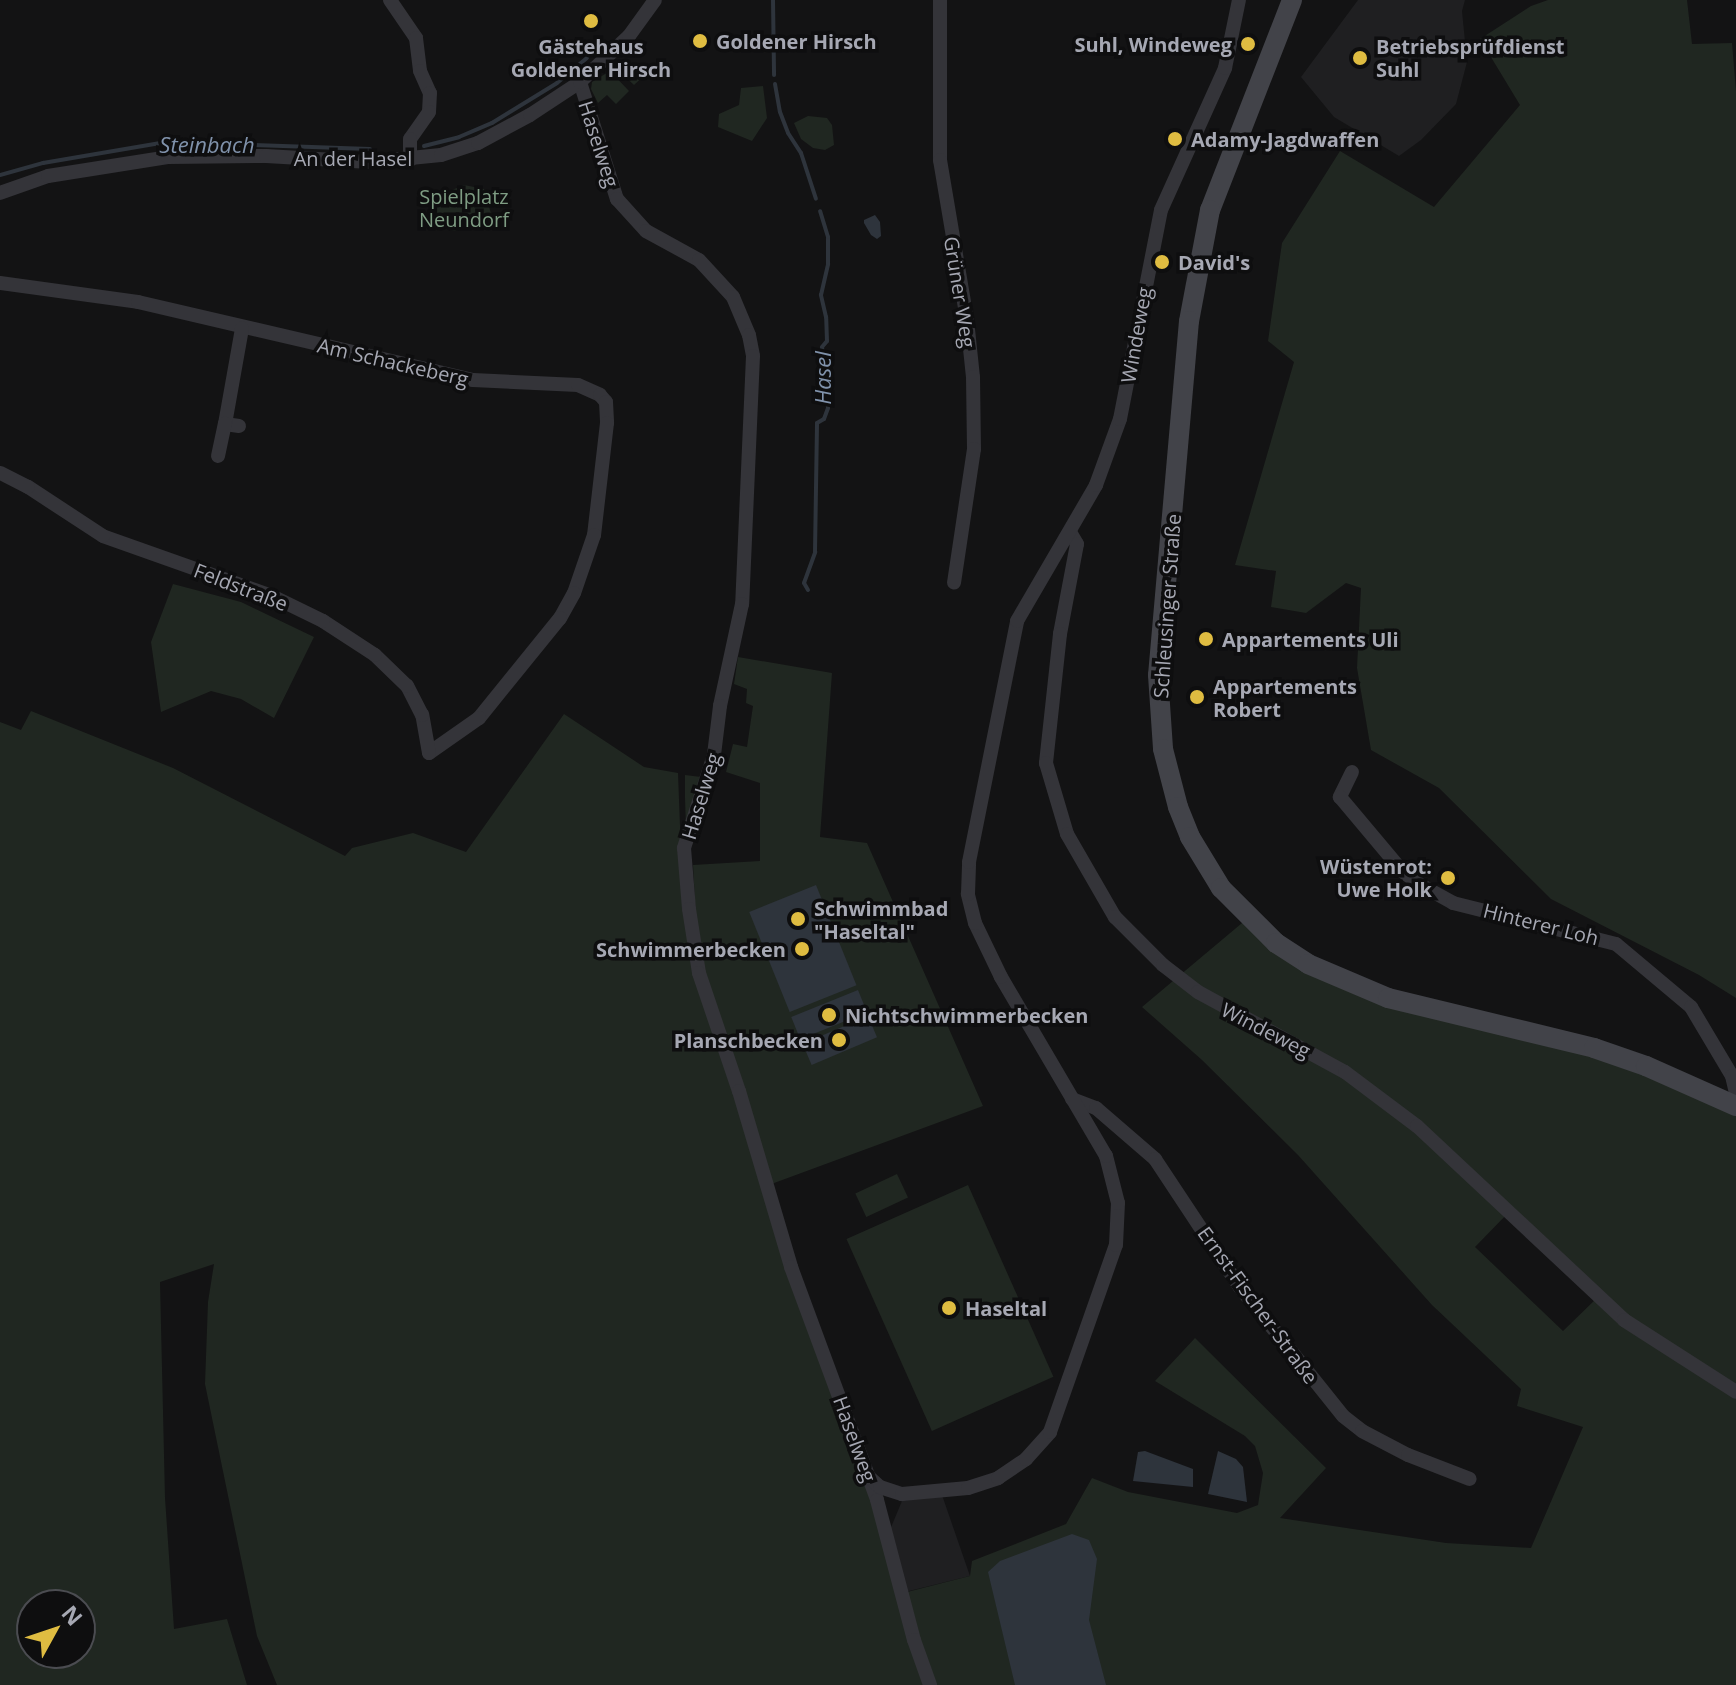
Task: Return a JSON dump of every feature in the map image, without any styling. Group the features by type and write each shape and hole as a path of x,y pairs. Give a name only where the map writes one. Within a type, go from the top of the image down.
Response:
{"main road":[{"name":"Schleusinger Straße","path":"1290,0 1214,198 1189,321 1158,675 1163,749 1178,807 1190,837 1221,888 1276,943 1308,964 1388,998 1594,1048 1660,1072 1736,1106"}],"street":[{"path":"390,0 416,38 420,71 430,93 429,112 410,139 410,160"},
{"name":"An der Hasel","path":"0,193 48,176 168,157 410,160 441,155 478,143 544,108 580,82 629,36 655,0"},
{"name":"Grüner Weg","path":"940,0 940,160 967,320 973,377 974,449 954,583"},
{"name":"Windeweg","path":"902,1494 968,1488 998,1478 1026,1459 1050,1432 1116,1245 1119,1227 1116,1191 1106,1156 1001,977 975,923 968,894 977,811 1017,621 1096,485 1120,419 1161,210 1225,68 1239,0"},
{"name":"Haselweg","path":"580,82 617,199 646,231 699,260 725,288 744,321 753,356 742,604 720,706 718,740 684,848 699,973 739,1091 791,1267 885,1524 911,1628 930,1685"},
{"name":"Am Schackeberg","path":"0,283 138,302 242,329 391,359 473,380 578,385 593,389 606,402 607,443 594,535 574,593 529,660 479,718 429,753"},
{"path":"218,456 232,425 242,329"},
{"name":"Feldstraße","path":"0,473 28,487 103,536 272,596 323,621 375,655 407,686 422,715 429,753"},
{"name":"Windeweg","path":"1070,532 1077,544 1060,634 1046,763 1067,834 1115,917 1163,965 1198,992 1345,1072 1417,1126 1624,1320 1736,1392"},
{"name":"Hinterer Loh","path":"1352,772 1340,797 1402,871 1453,903 1616,944 1691,1007 1732,1076 1736,1094"},
{"name":"Ernst-Fischer-Straße","path":"1072,1099 1096,1108 1155,1159 1239,1286 1343,1416 1362,1431 1397,1450 1470,1479"},
{"path":"868,1476 880,1487 902,1494 890,1509 885,1524"}],"shaded area":[{"path":"1358,0 1465,0 1462,11 1467,62 1456,104 1421,140 1399,156 1334,117 1301,77"},
{"path":"875,215 880,222 881,236 877,239 864,223 864,220"},
{"name":"Schwimmerbecken","path":"816,885 856,985 790,1012 749,912"},
{"name":"Nichtschwimmerbecken","path":"858,990 867,1012 800,1039 791,1017"},
{"name":"Planschbecken","path":"868,1016 877,1037 812,1065 803,1044"},
{"path":"1145,1451 1193,1469 1193,1487 1133,1481 1138,1452"},
{"path":"1218,1451 1236,1459 1243,1467 1247,1502 1208,1494"},
{"path":"942,1495 970,1576 905,1592 889,1532 902,1501 911,1497"},
{"path":"1072,1534 1089,1540 1097,1559 1089,1620 1106,1685 1015,1685 988,1572 1000,1561"}],"green space":[{"path":"1548,0 1687,0 1692,44 1732,43 1736,91 1736,998 1699,975 1551,899 1439,788 1371,750 1357,668 1361,588 1346,583 1306,613 1271,607 1276,571 1235,565 1294,362 1268,341 1282,243 1340,151 1434,207 1520,105 1480,39 1531,6"},
{"path":"626,59 647,73 634,85 615,67"},
{"path":"610,71 629,91 616,104 607,95 598,103 591,89 592,82"},
{"path":"763,86 767,118 752,141 718,127 719,114 739,105 741,88"},
{"path":"808,116 827,118 832,125 834,145 825,150 813,148 801,139 794,123"},
{"name":"Spielplatz Neundorf","path":"464,185 484,189 494,224 455,231 439,228 435,197"},
{"path":"173,584 241,602 314,637 274,718 241,699 211,691 161,712 151,642"},
{"name":"Schwimmbad \"Haseltal\"","path":"738,657 832,673 820,837 867,843 983,1106 766,1186 699,973 693,865 760,861 760,783 726,772 733,744 747,747 753,706 746,703 747,689 734,684"},
{"path":"31,711 173,768 345,856 352,848 413,833 466,852 564,714 644,767 678,773 682,879 696,977 907,1592 970,1576 972,1561 1066,1524 1092,1478 1128,1492 1237,1513 1258,1505 1263,1473 1255,1446 1245,1436 1155,1381 1195,1338 1326,1468 1280,1518 1446,1543 1531,1548 1583,1427 1517,1406 1521,1389 1432,1305 1298,1155 1202,1060 1142,1007 1248,918 1308,964 1539,1034 1736,1106 1736,1685 277,1685 257,1636 205,1384 208,1302 214,1264 160,1282 165,1498 174,1629 227,1619 247,1685 0,1685 0,722 21,730","holes":["1510,1211 1599,1296 1563,1331 1475,1247"]},
{"path":"685,775 701,777 686,828 685,798"},
{"path":"897,1174 908,1198 866,1217 855,1193"},
{"name":"Haseltal","path":"968,1185 1053,1377 932,1431 846,1239"}],"waterway":[{"name":"Hasel","path":"773,0 774,75"},
{"name":"Steinbach","path":"424,146 459,137 492,123 557,83 587,58"},
{"name":"Hasel","path":"775,84 780,112 788,133 801,153 816,199"},
{"name":"Steinbach","path":"0,175 43,163 166,142 370,149"},
{"name":"Hasel","path":"808,590 804,583 815,552 817,423 824,419 828,408 822,347 827,341 826,317 821,295 828,264 828,237 820,211"}],"place":[{"name":"Gästehaus Goldener Hirsch","path":"591,21"},
{"name":"Goldener Hirsch","path":"700,41"},
{"name":"Suhl, Windeweg","path":"1248,44"},
{"name":"Betriebsprüfdienst Suhl","path":"1360,58"},
{"name":"Adamy-Jagdwaffen","path":"1175,139"},
{"name":"David's","path":"1162,262"},
{"name":"Appartements Uli","path":"1206,639"},
{"name":"Appartements Robert","path":"1197,697"},
{"name":"Wüstenrot: Uwe Holk","path":"1448,878"},
{"name":"Schwimmbad \"Haseltal\"","path":"798,919"},
{"name":"Schwimmerbecken","path":"802,949"},
{"name":"Nichtschwimmerbecken","path":"829,1015"},
{"name":"Planschbecken","path":"839,1040"},
{"name":"Haseltal","path":"949,1308"}]}
